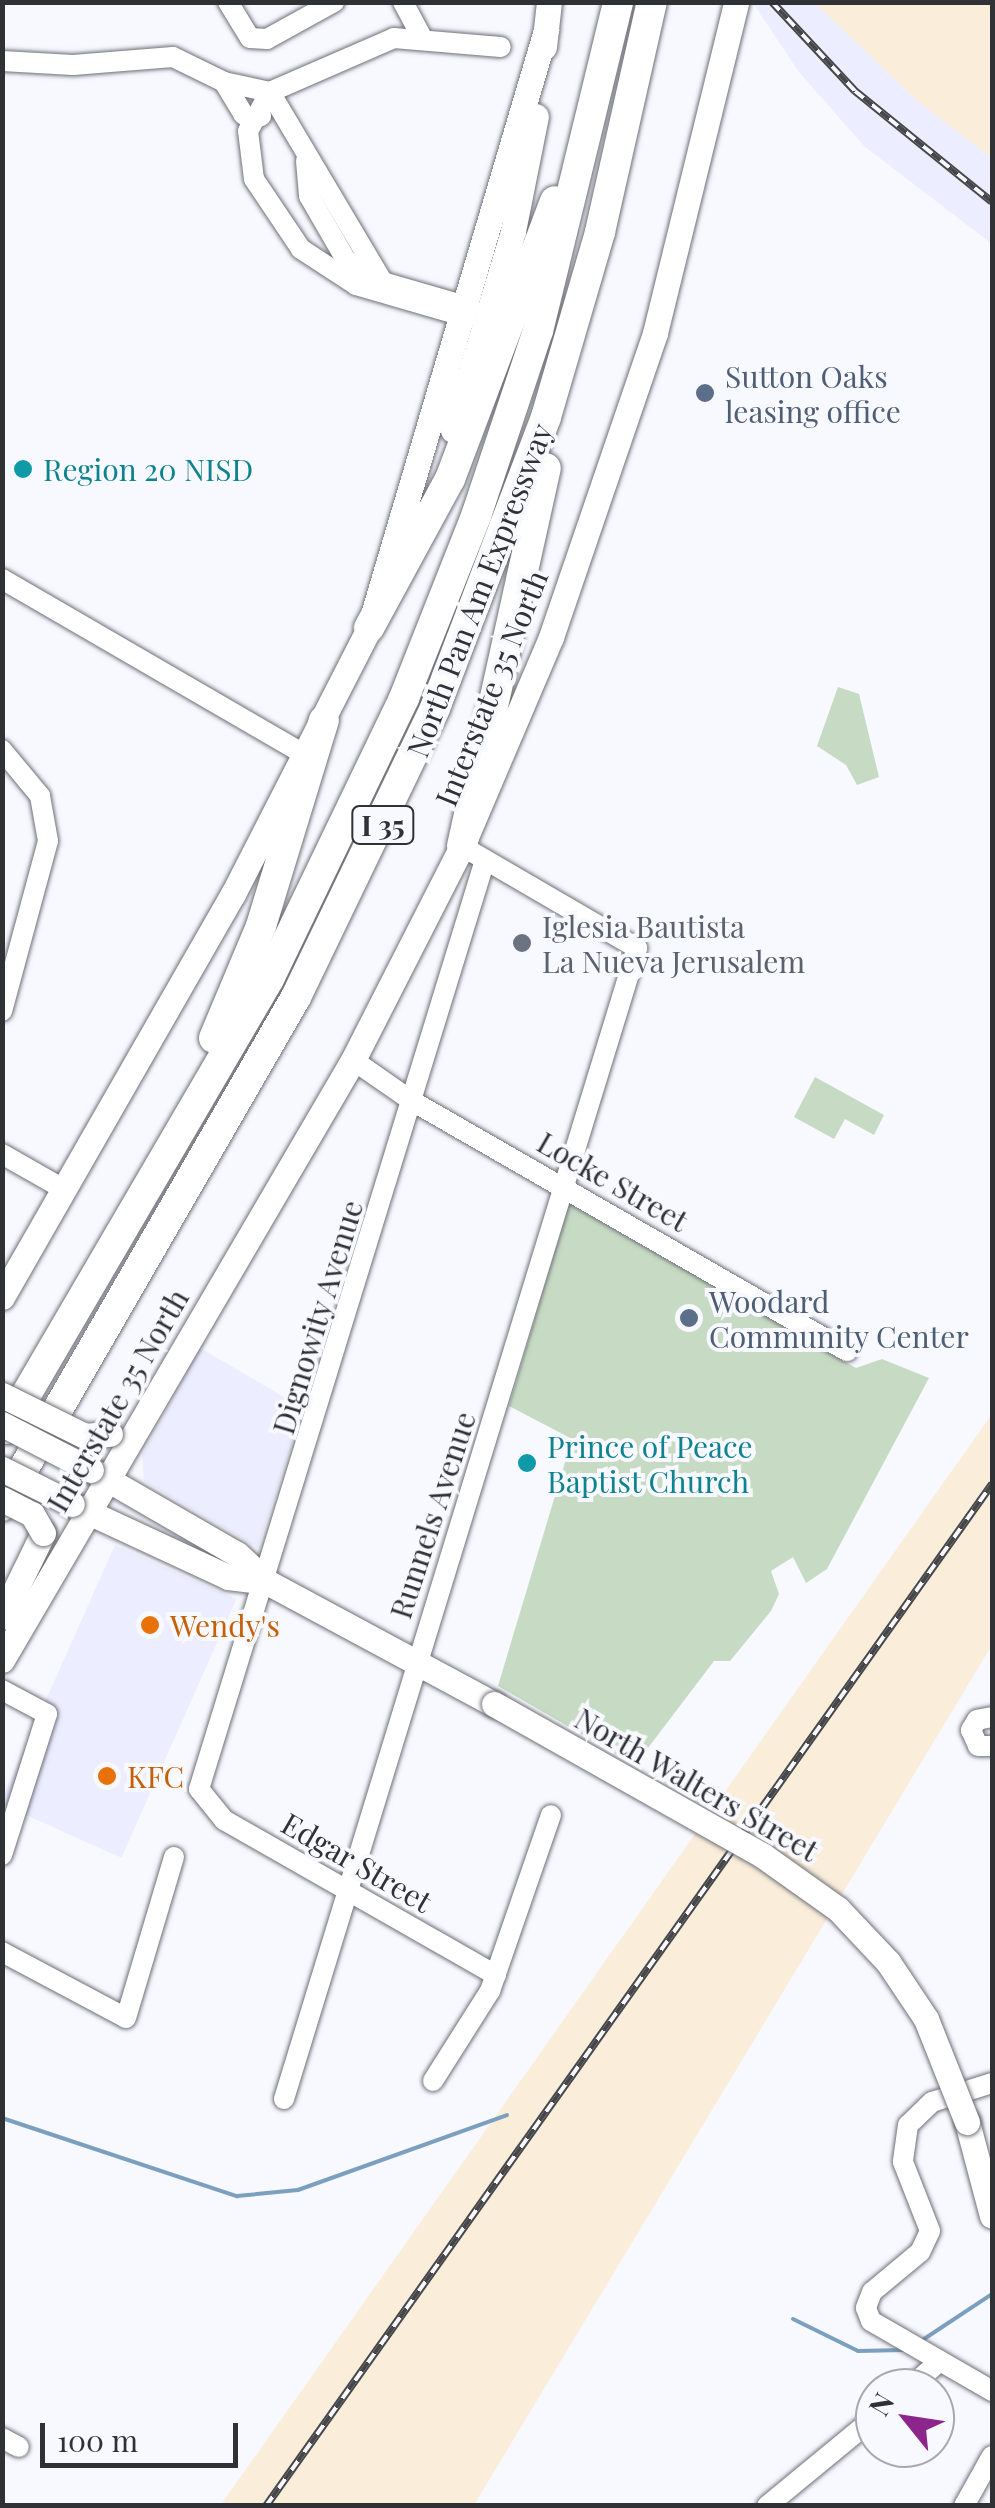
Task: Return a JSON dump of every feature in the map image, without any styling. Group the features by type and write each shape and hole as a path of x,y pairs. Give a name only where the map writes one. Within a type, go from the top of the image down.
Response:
{"highway":[{"path":"369,628 450,479 484,400 618,2"},
{"name":"North Pan Am Expressway","path":"2,1434 277,964 360,796 440,609 538,331 618,2"},
{"name":"North Pan Am Expressway","path":"2,1502 296,997 410,768 546,417 635,90 652,2"},
{"path":"473,853 542,483 621,202 635,90"},
{"path":"110,1246 240,982 324,720"}],"main road":[{"path":"2,1298 289,789 369,628 439,471 482,348 534,134 549,2"},
{"path":"714,2 728,44"},
{"name":"Interstate 35 North","path":"2,1660 99,1475 148,1410 473,853 601,500 656,333 736,2"},
{"path":"369,628 468,312 546,30"},
{"path":"2,1395 85,1436 110,1434 148,1410"},
{"name":"North Walters Street","path":"2,1424 237,1554 267,1582 417,1661 762,1855 838,1909 888,1962 926,2019 966,2122 992,2216"},
{"name":"North Walters Street","path":"2,1469 228,1577 267,1582"},
{"path":"2,1502 32,1514 44,1533 2,1617"}],"street":[{"path":"228,2 250,38 267,39 334,2"},
{"path":"403,2 422,37"},
{"path":"252,120 296,84 360,50 422,37 500,47"},
{"path":"2,62 73,65 173,57 224,82 274,100 306,156 309,196 346,260 383,282 468,312"},
{"path":"224,82 234,104 252,120 254,178 302,249 356,285 468,312"},
{"path":"2,579 306,755"},
{"path":"2,1011 48,841 40,796 5,752"},
{"name":"Runnels Avenue","path":"284,2099 637,948 473,853"},
{"name":"Dignowity Avenue","path":"199,1789 267,1582 412,1101 473,853"},
{"name":"Locke Street","path":"353,1060 412,1101 847,1351"},
{"path":"2,1154 65,1190"},
{"path":"2,1690 47,1714 2,1854"},
{"path":"992,1717 977,1720 971,1730 978,1746 992,1746"},
{"name":"Edgar Street","path":"199,1789 224,1820 496,1975"},
{"path":"433,2080 496,1975 550,1815"},
{"path":"2,1952 126,2018 174,1857"},
{"path":"992,2083 932,2102 905,2133 902,2162 930,2231 920,2252 872,2292 866,2308 872,2320 992,2391"},
{"path":"924,2368 932,2357"},
{"path":"767,2506 855,2433"},
{"path":"964,2506 992,2456"}],"shaded area":[{"path":"753,3 815,3 919,102 992,158 992,244 864,146 799,72"},
{"path":"815,3 992,3 992,158 919,102"},
{"path":"200,1348 303,1408 258,1548 144,1481 142,1455"},
{"path":"992,1414 992,1645 474,2505 220,2506"},
{"path":"115,1545 237,1599 121,1858 2,1804"}],"green space":[{"path":"838,687 859,694 879,777 857,785 846,765 817,746"},
{"path":"815,1077 884,1115 874,1135 845,1119 834,1139 794,1117"},
{"path":"569,1203 856,1368 882,1359 929,1378 827,1569 806,1583 793,1557 771,1571 779,1594 771,1611 730,1661 714,1661 635,1765 498,1686 572,1439 509,1406"}],"waterway":[{"path":"2,2118 237,2196 298,2190 507,2115"},
{"path":"921,2341 992,2294"},
{"path":"793,2319 858,2351 904,2350"}],"railway":[{"path":"772,2 855,91 992,202"},
{"path":"266,2506 992,1484"}],"place":[{"name":"Sutton Oaks leasing office","path":"705,393"},
{"name":"Region 20 NISD","path":"23,469"},
{"name":"Iglesia Bautista La Nueva Jerusalem","path":"522,943"},
{"name":"Woodard Community Center","path":"689,1318"},
{"name":"Prince of Peace Baptist Church","path":"527,1463"},
{"name":"Wendy's","path":"150,1625"},
{"name":"KFC","path":"107,1776"}]}
